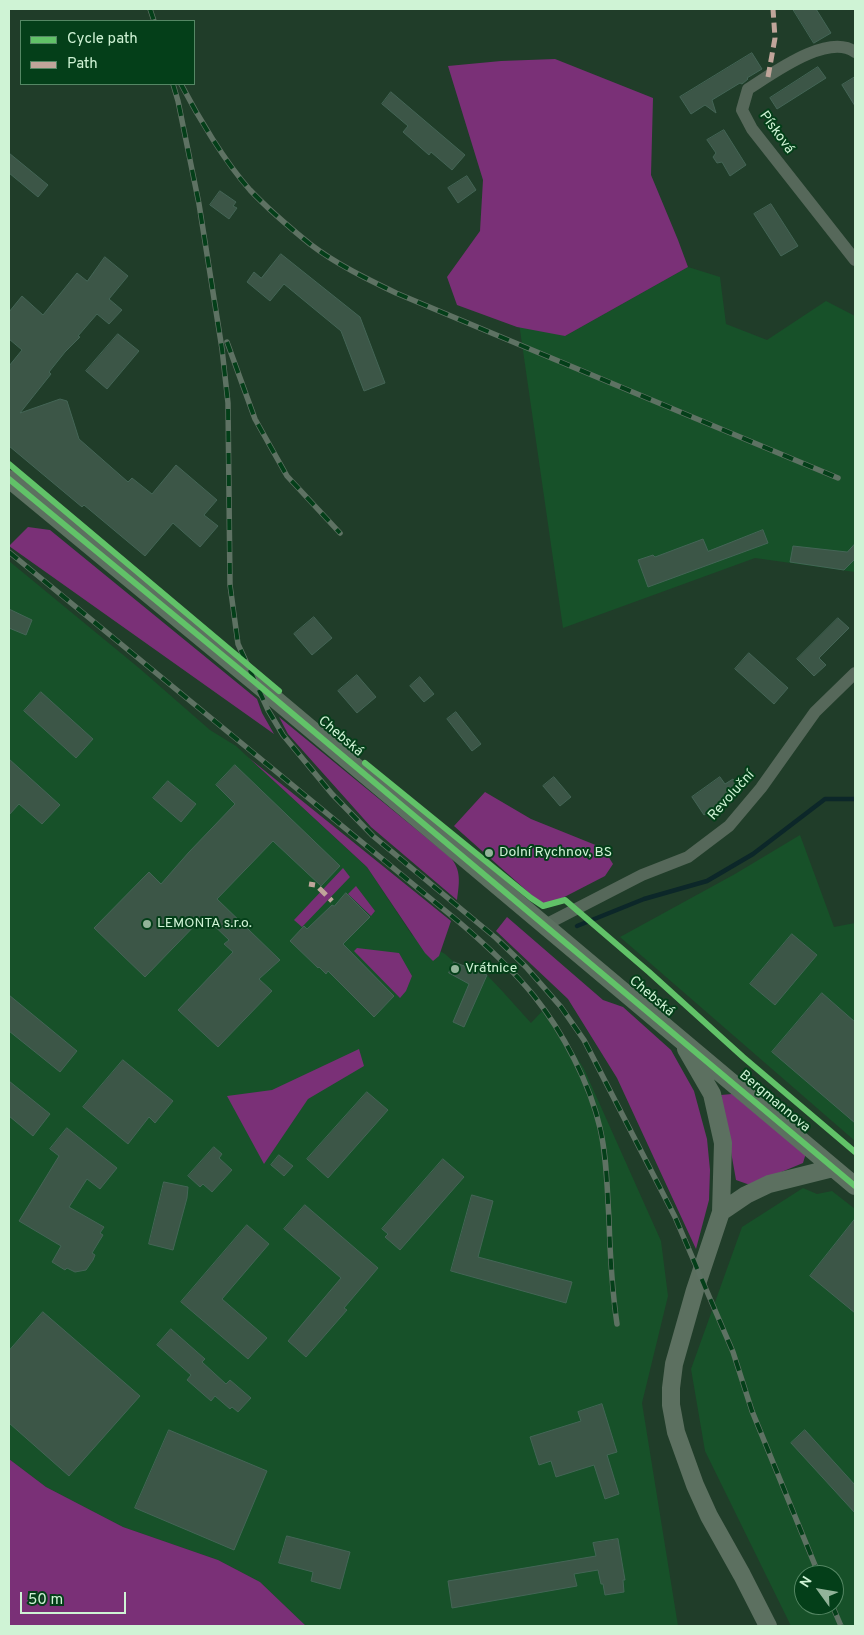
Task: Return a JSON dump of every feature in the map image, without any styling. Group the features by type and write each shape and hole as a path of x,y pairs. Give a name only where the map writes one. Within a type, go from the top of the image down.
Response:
{"street":[{"name":"Písková","path":"855,52 840,46 827,48 800,57 748,89 742,110 752,128 855,260"},
{"name":"Chebská","path":"9,479 678,1036"},
{"name":"Revoluční","path":"545,925 642,875 688,857 729,826 762,788 815,712 855,673"},
{"name":"Bergmannova","path":"678,1036 855,1186"},
{"path":"678,1036 712,1094 723,1143 721,1212 695,1290 674,1364 671,1405 676,1432 695,1485 709,1516 768,1626"},
{"path":"721,1212 746,1195 769,1184 833,1168"}],"shaded area":[{"path":"555,59 653,98 651,175 688,267 565,336 517,327 457,305 447,277 480,231 483,180 448,66 501,61"},
{"path":"688,267 720,277 726,324 767,340 826,301 855,316 855,572 755,558 563,628 518,316 565,336"},
{"path":"28,527 50,530 257,699 262,713 274,734 9,546"},
{"path":"9,561 139,668 210,730 236,746 367,867 412,935 445,954 454,962 487,975 531,1023 546,1007 584,1069 661,1241 668,1296 642,1403 678,1626 306,1626 260,1582 218,1560 123,1527 46,1487 9,1459"},
{"path":"279,717 450,857 458,872 457,900 371,827 288,734"},
{"path":"249,758 451,921 439,956 433,961 425,953 367,867"},
{"path":"485,792 531,819 603,848 613,864 605,876 545,907 454,826"},
{"path":"800,835 834,927 855,923 855,1141 620,937 735,874"},
{"path":"343,868 350,877 302,927 294,920"},
{"path":"356,886 375,911 371,916 348,894"},
{"path":"507,917 603,1000 623,1007 671,1050 694,1091 707,1139 710,1170 709,1200 696,1249 617,1078 568,999 496,931"},
{"path":"357,948 399,953 412,976 406,991 400,998 354,951"},
{"path":"359,1049 364,1066 308,1099 264,1164 227,1096 272,1090"},
{"path":"732,1094 806,1153 803,1163 750,1185 736,1180 721,1095"},
{"path":"803,1188 817,1194 832,1191 855,1209 855,1626 791,1626 705,1451 691,1369 742,1227"},
{"path":"9,1459 46,1487 123,1527 218,1560 260,1582 306,1626 9,1626"}],"building":[{"path":"793,9 816,9 831,33 814,43"},
{"path":"752,53 762,69 747,78 742,84 740,83 712,100 716,113 705,105 691,114 680,97"},
{"path":"818,67 826,78 777,109 770,98"},
{"path":"855,77 855,106 842,85"},
{"path":"391,92 465,155 452,170 431,152 429,155 403,132 408,126 382,104"},
{"path":"724,130 746,165 730,176 722,162 717,163 713,157 716,153 707,140"},
{"path":"9,153 48,185 38,197 9,173"},
{"path":"467,176 476,190 458,203 448,188"},
{"path":"220,191 236,202 233,206 237,208 229,219 210,205"},
{"path":"771,204 798,246 781,256 754,214"},
{"path":"281,254 360,317 385,383 364,391 341,331 284,284 270,301 247,282 254,272 261,278"},
{"path":"105,257 128,276 109,299 122,310 109,324 97,314 78,336 80,337 49,372 51,374 20,413 60,399 67,401 79,439 128,482 132,478 152,494 176,465 217,500 204,515 218,526 200,547 173,523 145,556 84,505 82,507 9,446 9,366 22,350 9,339 9,312 22,296 43,315 77,273 87,281"},
{"path":"118,334 139,351 107,389 86,371"},
{"path":"763,530 768,543 648,587 638,560 653,555 655,557 703,539 708,551"},
{"path":"855,544 855,559 844,570 790,562 793,546 847,552"},
{"path":"9,609 32,620 26,635 9,628"},
{"path":"314,617 332,638 312,655 294,634"},
{"path":"838,618 849,628 819,658 826,665 814,676 797,659"},
{"path":"749,653 788,688 774,704 735,669"},
{"path":"357,675 376,697 357,713 338,691"},
{"path":"420,677 434,694 424,702 410,686"},
{"path":"41,692 93,739 76,758 24,711"},
{"path":"456,712 481,744 472,751 447,719"},
{"path":"9,759 60,805 42,824 19,804 9,815"},
{"path":"235,765 340,866 321,886 273,841 217,899 280,960 259,979 272,991 218,1047 178,1010 233,952 224,944 229,940 204,916 145,977 94,928 149,872 161,884 235,804 216,785"},
{"path":"554,777 571,797 560,806 543,786"},
{"path":"720,777 725,784 733,779 740,790 704,815 692,797"},
{"path":"168,781 196,804 181,822 153,798"},
{"path":"346,893 370,917 343,944 394,996 374,1017 328,971 326,974 318,968 290,941 304,926 307,929"},
{"path":"792,934 817,955 775,1005 750,984"},
{"path":"454,962 487,975 464,1027 453,1022 469,984 449,973"},
{"path":"822,993 855,1022 855,1123 772,1052"},
{"path":"9,995 77,1051 60,1072 9,1031"},
{"path":"123,1060 173,1101 155,1123 149,1117 128,1144 83,1107"},
{"path":"9,1081 50,1114 33,1136 9,1116"},
{"path":"367,1092 388,1110 328,1178 307,1159"},
{"path":"67,1128 117,1168 100,1189 87,1179 69,1207 104,1227 100,1233 103,1235 92,1253 95,1255 93,1260 86,1270 75,1272 67,1268 65,1270 52,1262 61,1246 19,1221 59,1156 50,1149"},
{"path":"214,1147 222,1154 219,1158 232,1170 212,1192 203,1184 200,1187 188,1176"},
{"path":"279,1155 293,1166 284,1176 271,1165"},
{"path":"443,1159 464,1177 400,1250 385,1237 388,1234 382,1229"},
{"path":"164,1182 188,1187 187,1198 173,1250 149,1244"},
{"path":"472,1195 493,1201 478,1257 572,1282 566,1303 451,1271"},
{"path":"305,1205 378,1268 344,1308 347,1310 306,1357 288,1341 341,1278 284,1229"},
{"path":"855,1219 855,1313 810,1276"},
{"path":"247,1225 269,1244 222,1299 267,1338 248,1359 181,1302"},
{"path":"43,1312 140,1396 69,1476 9,1423 9,1351"},
{"path":"171,1329 205,1359 202,1362 226,1384 230,1380 251,1398 238,1412 232,1407 230,1409 215,1396 211,1401 187,1380 191,1375 157,1345"},
{"path":"602,1404 617,1452 607,1455 619,1494 605,1499 594,1465 556,1477 551,1461 539,1465 530,1437 581,1421 578,1412"},
{"path":"169,1430 267,1471 234,1550 135,1508"},
{"path":"805,1430 855,1485 855,1513 791,1443"},
{"path":"287,1536 350,1552 340,1589 311,1581 313,1572 279,1563"},
{"path":"618,1539 625,1580 623,1580 624,1592 605,1595 598,1570 574,1574 577,1586 452,1608 448,1581 596,1556 593,1543"}],"waterway":[{"path":"577,926 644,899 707,881 753,854 825,799 855,799"}],"railway":[{"path":"150,9 154,20"},
{"path":"173,85 199,204 222,349 228,403 230,585 238,644 268,710 283,735 332,794 373,836 496,938 526,967 561,1007 584,1040 675,1217 733,1352 752,1411 815,1565"},
{"path":"182,85 212,139 250,190 302,238 341,265 396,293 838,478"},
{"path":"227,342 255,419 287,476 340,533"},
{"path":"9,552 459,922 517,976 534,996 545,1010 574,1059 590,1094 600,1128 607,1185 617,1324"},
{"path":"836,1615 841,1626"}],"marked path":[{"path":"768,77 775,38 773,9"},
{"path":"309,884 315,885"},
{"path":"319,888 332,901"}],"cycle path":[{"path":"9,464 279,691"},
{"path":"9,479 256,683 855,1186"},
{"path":"365,763 531,898 543,906 565,900 649,972 743,1057 855,1152"}],"place":[{"name":"Dolní Rychnov, BS","path":"489,853"},
{"name":"LEMONTA s.r.o.","path":"147,924"},
{"name":"Vrátnice","path":"455,969"}]}
